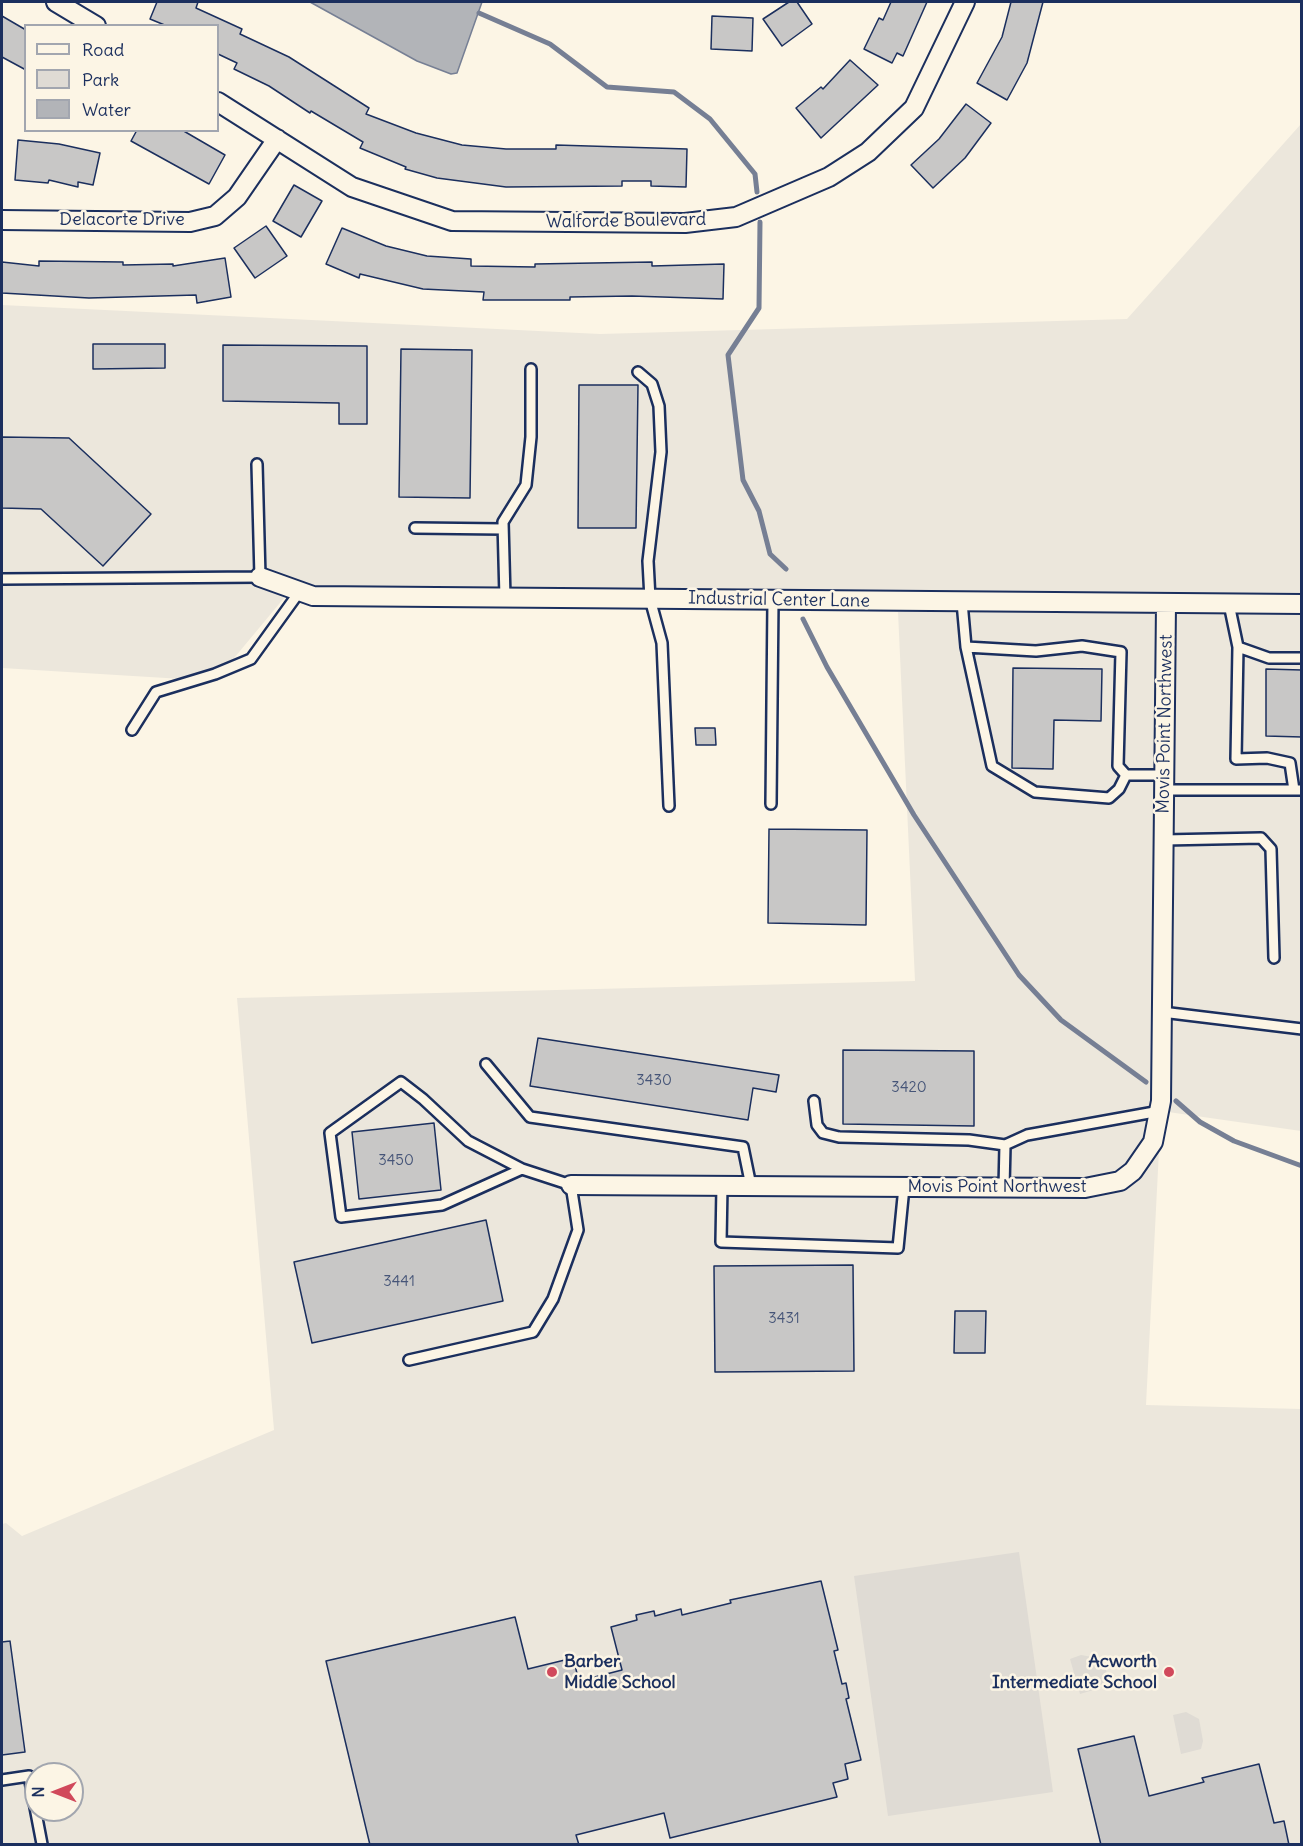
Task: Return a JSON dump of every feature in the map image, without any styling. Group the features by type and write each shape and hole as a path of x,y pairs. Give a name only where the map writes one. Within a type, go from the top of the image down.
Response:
{"street":[{"path":"56,2 93,24"},
{"name":"Walforde Boulevard","path":"219,103 352,187 452,221 685,223 736,217 829,177 868,152 914,108 965,2"},
{"name":"Delacorte Drive","path":"2,220 190,222 215,216 237,197 277,139"},
{"name":"Industrial Center Lane","path":"260,577 313,596 1302,604"},
{"name":"Movis Point Northwest","path":"571,1185 1085,1188 1120,1180 1133,1171 1153,1142 1160,1111 1166,604"}],"lane":[{"path":"505,598 503,522 526,485 531,437 531,369"},
{"path":"638,372 652,384 659,406 661,452 648,561 650,599 663,643 669,806"},
{"path":"2,579 260,577 257,464"},
{"path":"415,528 504,529"},
{"path":"132,730 156,692 215,674 251,659 300,591"},
{"path":"771,804 773,600"},
{"path":"962,602 966,647 992,766 1035,792 1109,798 1119,789 1126,775"},
{"path":"966,647 1036,651 1082,646 1121,652 1118,766 1126,775 1215,792 1298,790 1290,763 1267,758 1236,759 1238,647 1229,604"},
{"path":"1238,647 1269,658 1302,658"},
{"path":"1164,840 1260,838 1272,849 1274,958"},
{"path":"1162,1012 1302,1029"},
{"path":"486,1064 530,1117 742,1147 751,1186"},
{"path":"409,1360 533,1332 553,1299 578,1230 571,1185 522,1169 468,1141 401,1082 330,1133 341,1217 442,1205 522,1169"},
{"path":"814,1101 817,1125 823,1133 839,1137 969,1140 1005,1145 1027,1135 1160,1111"},
{"path":"1004,1188 1005,1145"},
{"path":"722,1186 721,1242 898,1248 904,1187"},
{"path":"2,1780 29,1776 42,1845"}],"shaded area":[{"path":"1301,124 1301,1131 1161,1111 1146,1405 1301,1409 1301,1844 2,1844 2,1524 6,1523 22,1536 274,1430 237,998 915,981 898,612 294,586 215,681 2,668 2,305 600,334 1127,319"}],"green space":[{"path":"1019,1552 1053,1792 888,1816 854,1576"},
{"path":"1081,1655 1103,1659 1110,1685 1080,1694 1070,1659"},
{"path":"1186,1712 1199,1719 1203,1741 1201,1749 1181,1754 1173,1715"}],"water":[{"path":"310,2 482,2 457,73 451,74 417,61"}],"building":[{"path":"157,2 198,2 196,8 242,29 240,34 289,57 369,108 366,114 416,133 462,145 506,149 556,149 556,145 687,149 686,187 651,186 651,181 622,181 622,186 506,187 437,178 405,169 406,167 360,148 363,142 311,111 310,113 269,86 234,69 237,63 219,54 219,24 162,24 150,19"},
{"path":"789,2 797,2 812,24 782,46 763,19"},
{"path":"891,2 927,2 903,56 897,53 892,63 864,49 879,18 883,20"},
{"path":"1011,2 1043,2 1027,63 1007,100 977,83 1002,37"},
{"path":"2,16 24,29 24,69 2,57"},
{"path":"712,16 753,18 752,51 711,49"},
{"path":"850,60 878,85 821,138 796,108 821,87 823,89"},
{"path":"966,104 991,123 965,158 933,188 911,165 939,139"},
{"path":"136,132 185,132 225,155 209,184 131,141"},
{"path":"18,140 59,144 100,153 93,185 78,182 78,187 49,180 48,183 15,180"},
{"path":"294,185 322,201 301,237 273,221"},
{"path":"266,226 287,256 255,278 234,248"},
{"path":"342,228 386,246 427,256 471,259 471,266 535,267 535,264 652,262 652,266 724,264 723,299 632,296 570,297 570,300 483,300 484,292 423,289 360,274 359,278 326,264"},
{"path":"225,258 231,297 197,303 196,295 89,298 2,293 2,262 39,266 39,261 123,262 123,265 173,264 173,266"},
{"path":"93,344 165,344 165,368 93,369"},
{"path":"223,345 367,346 367,424 339,424 339,403 223,401"},
{"path":"401,349 472,350 470,498 399,497"},
{"path":"579,385 638,385 636,528 578,528"},
{"path":"2,437 69,438 151,514 103,566 41,509 2,508"},
{"path":"1013,668 1102,669 1101,721 1054,720 1053,769 1012,768"},
{"path":"1266,669 1302,670 1302,737 1266,736"},
{"path":"695,728 715,728 716,745 696,745"},
{"path":"769,829 867,830 866,925 768,923"},
{"path":"538,1038 779,1075 776,1092 753,1088 748,1120 530,1086"},
{"path":"843,1050 974,1051 974,1126 843,1124"},
{"path":"434,1123 441,1190 359,1199 352,1132"},
{"path":"486,1220 503,1301 312,1343 294,1262"},
{"path":"853,1265 854,1371 715,1372 714,1266"},
{"path":"955,1311 986,1311 985,1353 954,1353"},
{"name":"Barber Middle School","path":"821,1581 838,1650 834,1651 842,1684 846,1683 849,1698 846,1699 861,1760 845,1764 848,1779 833,1783 837,1797 670,1838 664,1813 576,1835 579,1845 370,1845 326,1661 515,1617 528,1669 573,1658 579,1681 622,1670 611,1627 637,1620 636,1615 654,1611 655,1616 681,1609 682,1615 731,1603 730,1600"},
{"path":"10,1641 25,1752 2,1755 2,1642"},
{"path":"1134,1736 1149,1796 1204,1782 1202,1778 1259,1764 1274,1823 1284,1821 1289,1845 1101,1845 1078,1749"}],"waterway":[{"path":"479,13 550,44 607,87 674,92 710,119 755,174 757,192"},
{"path":"760,222 759,308 728,355 743,480 759,511 770,554 786,569"},
{"path":"803,619 827,667 914,815 1019,975 1061,1020 1146,1082"},
{"path":"1176,1101 1200,1122 1234,1141 1302,1166"}],"place":[{"name":"Barber Middle School","path":"552,1672"},
{"name":"Acworth Intermediate School","path":"1169,1672"}]}
